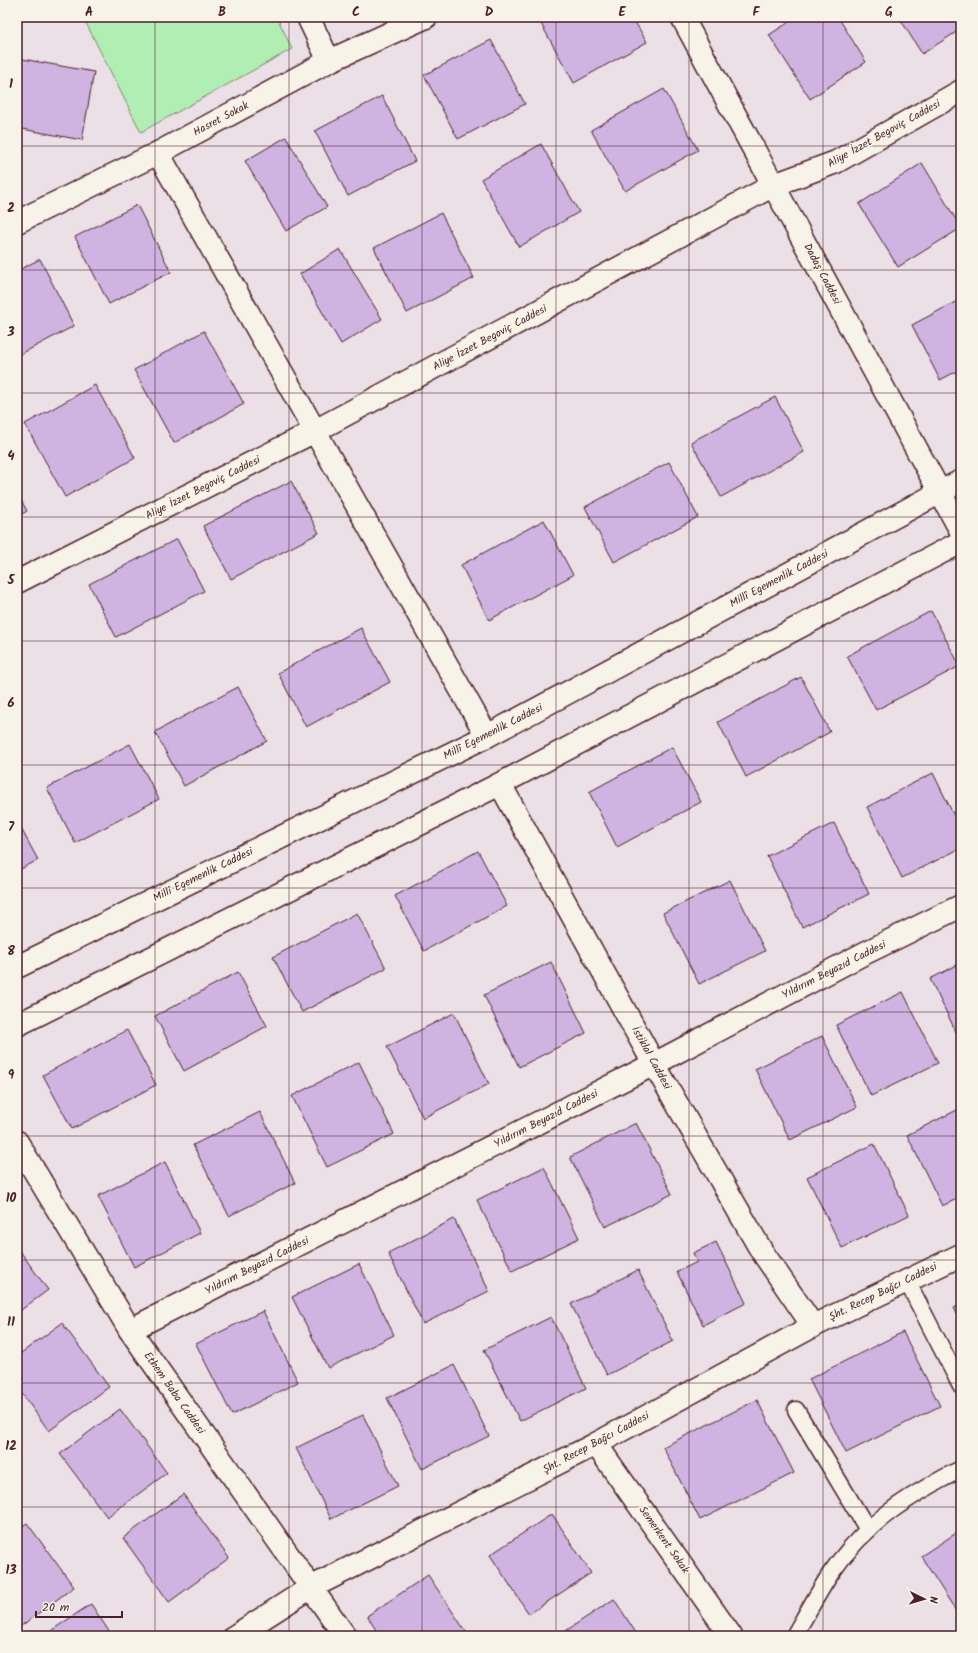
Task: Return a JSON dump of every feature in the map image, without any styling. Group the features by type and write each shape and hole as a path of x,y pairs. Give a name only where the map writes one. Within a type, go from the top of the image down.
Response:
{"street":[{"path":"308,17 329,61"},
{"name":"Hasret Sokak","path":"17,222 158,153 329,61 426,17"},
{"name":"Dadaş Caddesi","path":"682,17 961,531"},
{"name":"Aliye İzzet Begoviç Caddesi","path":"17,582 315,432 774,185 836,162 961,91"},
{"path":"158,153 487,736"},
{"name":"Millî Egemenlik Caddesi","path":"17,967 487,736 961,481"},
{"path":"17,1025 500,784 961,542"},
{"name":"İstiklal Caddesi","path":"500,784 654,1064 761,1250 813,1326"},
{"name":"Yıldırım Beyazıd Caddesi","path":"130,1330 654,1064 863,954 961,906"},
{"name":"Ethem Baba Caddesi","path":"17,1142 130,1330 345,1636"},
{"name":"Şht. Recep Bağcı Caddesi","path":"235,1636 310,1588 596,1444 813,1326 961,1255"},
{"name":"Semerkent Sokak","path":"596,1444 731,1636"}],"lane":[{"path":"907,1281 961,1386"},
{"path":"796,1410 868,1530"},
{"path":"794,1636 831,1573 868,1530 892,1509 918,1491 961,1468"}],"green space":[{"path":"83,17 277,17 292,49 141,132"}],"building":[{"path":"549,17 632,17 647,42 574,83 540,22"},
{"path":"797,17 838,17 866,62 810,99 769,35"},
{"path":"899,17 961,17 961,29 922,54"},
{"path":"491,40 525,104 458,139 424,75"},
{"path":"17,58 94,72 82,140 17,128"},
{"path":"664,89 698,150 625,191 591,130"},
{"path":"382,96 415,161 348,196 315,131"},
{"path":"286,137 327,207 286,231 245,161"},
{"path":"541,144 579,212 519,247 481,179"},
{"path":"922,163 961,228 898,267 859,204"},
{"path":"137,205 171,272 109,304 75,237"},
{"path":"441,213 474,278 407,313 374,248"},
{"path":"340,249 382,319 341,344 300,274"},
{"path":"40,259 74,326 17,356 17,271"},
{"path":"961,299 961,369 940,380 912,325"},
{"path":"204,331 244,404 174,443 134,370"},
{"path":"95,385 135,458 65,497 25,424"},
{"path":"775,397 804,452 721,497 691,442"},
{"path":"669,462 698,517 614,562 585,507"},
{"path":"291,481 319,533 231,579 203,526"},
{"path":"17,493 27,511 17,517"},
{"path":"544,520 573,575 489,620 461,565"},
{"path":"177,539 204,591 116,637 89,584"},
{"path":"931,611 960,666 876,710 847,656"},
{"path":"361,628 390,682 306,727 278,673"},
{"path":"801,677 830,732 746,777 718,722"},
{"path":"238,687 267,741 184,786 155,732"},
{"path":"130,744 159,799 75,843 47,788"},
{"path":"672,747 701,802 617,847 589,792"},
{"path":"933,773 961,830 961,848 902,878 867,807"},
{"path":"17,821 38,860 17,871"},
{"path":"834,823 869,894 802,927 767,856"},
{"path":"478,851 507,906 424,951 395,896"},
{"path":"730,880 765,951 699,984 663,913"},
{"path":"357,913 386,968 302,1012 273,957"},
{"path":"551,962 586,1033 519,1067 484,995"},
{"path":"961,963 961,1042 930,979"},
{"path":"238,972 267,1026 184,1071 155,1016"},
{"path":"903,992 938,1063 871,1096 836,1025"},
{"path":"454,1013 489,1084 423,1118 387,1047"},
{"path":"127,1030 156,1085 72,1129 43,1075"},
{"path":"822,1036 857,1107 790,1140 755,1069"},
{"path":"359,1062 394,1134 327,1167 292,1096"},
{"path":"961,1108 961,1197 942,1206 907,1135"},
{"path":"260,1112 295,1183 229,1216 193,1145"},
{"path":"636,1123 672,1194 605,1227 570,1157"},
{"path":"874,1144 909,1215 842,1248 807,1177"},
{"path":"165,1162 200,1233 134,1267 98,1196"},
{"path":"544,1167 579,1238 512,1271 477,1200"},
{"path":"454,1219 489,1291 423,1324 388,1253"},
{"path":"716,1242 746,1303 703,1325 677,1272 697,1262 693,1253"},
{"path":"17,1247 48,1290 17,1313"},
{"path":"359,1264 394,1335 328,1368 292,1297"},
{"path":"638,1270 673,1341 607,1375 571,1304"},
{"path":"961,1304 961,1322 954,1308"},
{"path":"263,1311 298,1382 232,1415 196,1344"},
{"path":"551,1317 586,1388 520,1421 484,1350"},
{"path":"62,1323 109,1387 49,1431 17,1387 17,1356"},
{"path":"903,1332 940,1406 846,1453 809,1379"},
{"path":"454,1365 489,1436 422,1469 387,1398"},
{"path":"757,1400 794,1473 700,1520 663,1447"},
{"path":"120,1409 167,1473 107,1517 60,1454"},
{"path":"363,1415 398,1486 331,1519 296,1448"},
{"path":"183,1494 229,1558 169,1602 123,1538"},
{"path":"552,1514 591,1573 529,1614 490,1555"},
{"path":"27,1523 74,1587 17,1629 17,1530"},
{"path":"961,1530 961,1619 921,1556"},
{"path":"428,1575 468,1635 380,1636 367,1616"},
{"path":"614,1599 638,1636 558,1636"},
{"path":"91,1604 112,1636 43,1636"}]}
